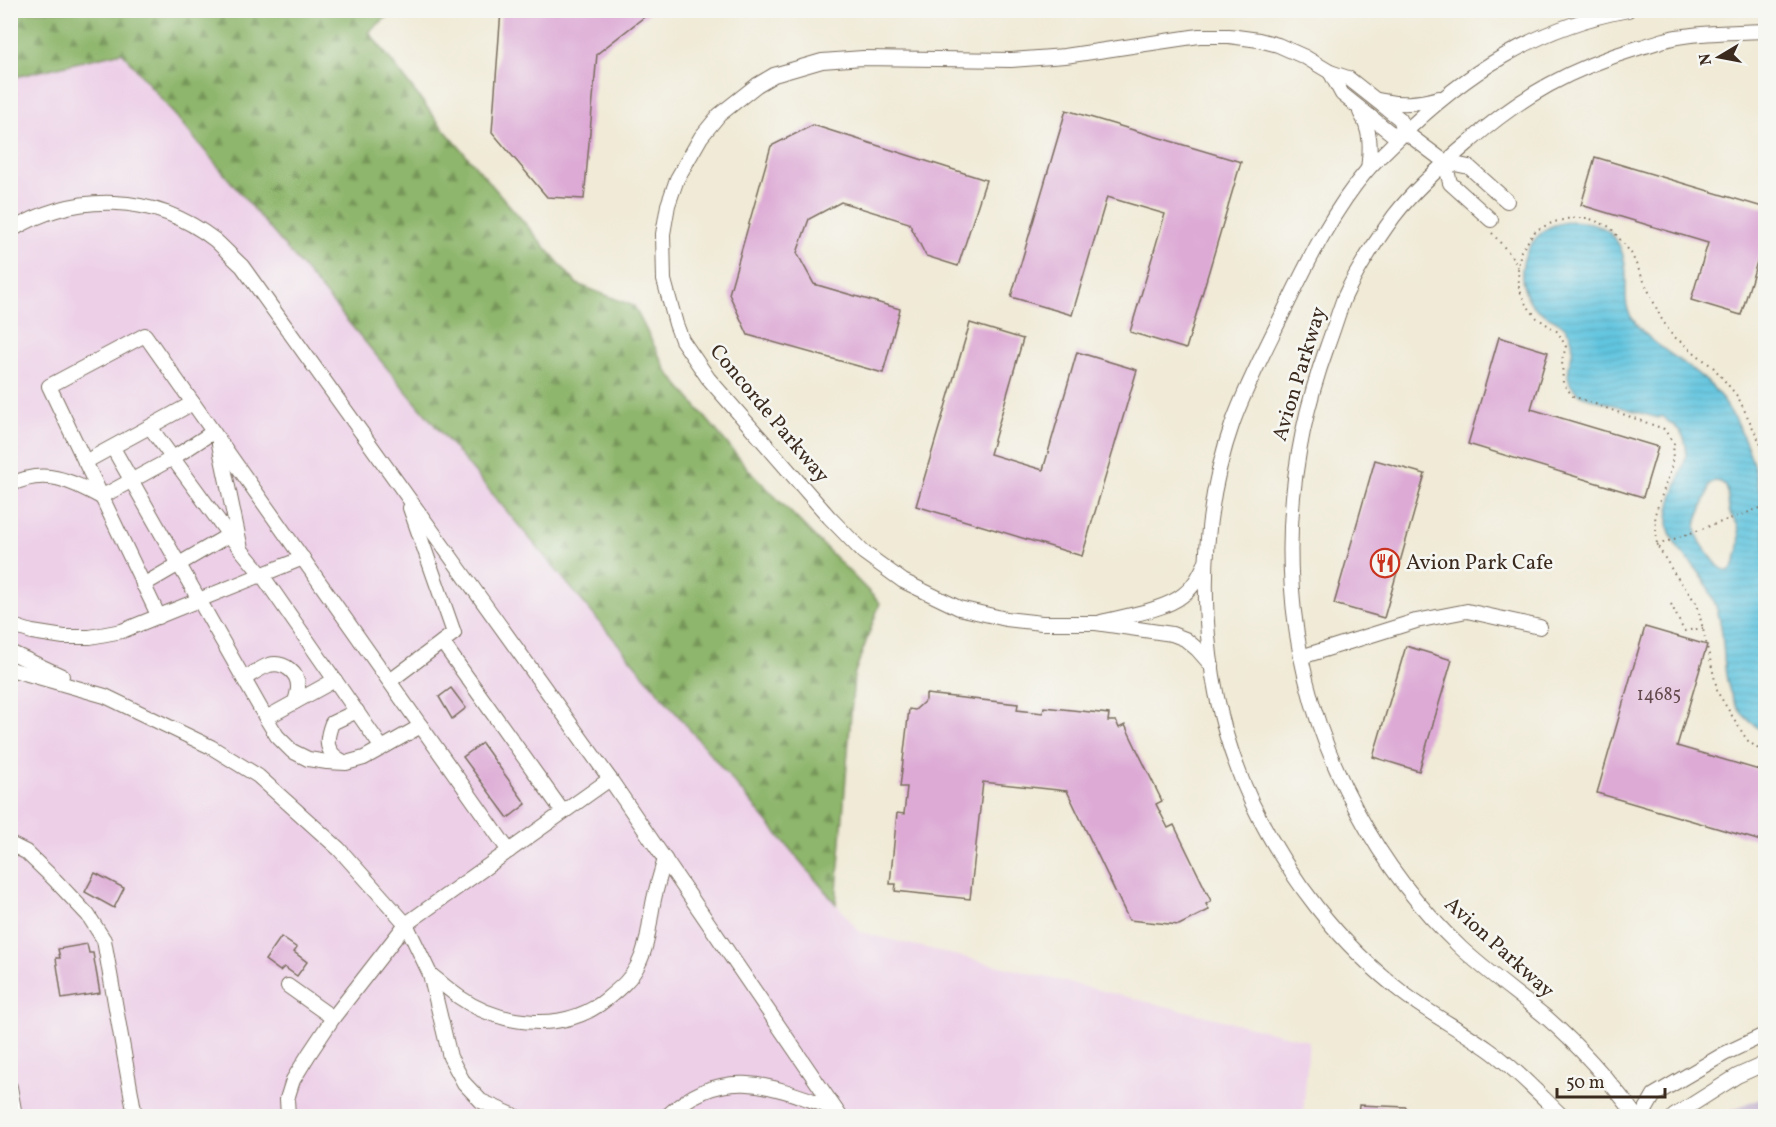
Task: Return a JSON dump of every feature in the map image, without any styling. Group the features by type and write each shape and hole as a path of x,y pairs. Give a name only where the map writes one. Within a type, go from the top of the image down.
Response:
{"street":[{"name":"Avion Parkway","path":"1562,1116 1496,1055 1436,1017 1394,986 1333,926 1311,900 1286,864 1253,803 1228,737 1212,666 1206,613 1206,561 1214,497 1221,464 1233,423 1249,383 1312,252 1368,169 1444,97 1517,47 1553,30 1596,16 1628,10"},
{"name":"Avion Parkway","path":"1636,1116 1587,1056 1547,1019 1460,947 1404,884 1374,841 1339,776 1310,698 1294,616 1290,534 1298,452 1306,412 1318,372 1345,297 1358,271 1396,214 1445,162 1500,114 1575,70 1611,56 1677,37 1766,31"},
{"name":"Concorde Parkway","path":"1212,666 1185,639 1172,634 1096,623 1024,621 983,615 959,608 918,590 863,552 829,517 708,378 682,340 667,298 663,252 663,234 668,205 677,179 701,137 733,102 774,75 822,61 863,57 1011,60 1065,56 1199,36 1259,39 1278,45 1330,72 1348,78 1400,119 1405,132 1445,162"},
{"name":"Concorde Parkway","path":"1330,72 1342,94 1392,134 1405,132"},
{"path":"1373,99 1392,103 1417,104 1444,97"},
{"path":"1356,105 1367,124 1371,146 1368,169"},
{"path":"1489,224 1450,183 1445,162 1469,167 1507,201"},
{"path":"10,231 28,220 88,203 140,206 165,213 191,225 242,266 610,779 837,1113"},
{"path":"159,617 49,386 145,335 509,850"},
{"path":"85,462 193,403"},
{"path":"150,427 229,536 262,575 382,748"},
{"path":"101,497 216,436"},
{"path":"216,436 242,550"},
{"path":"113,448 266,718 277,736 292,751 308,759 346,763 364,758 421,726"},
{"path":"10,485 30,478 48,476 65,479 101,497"},
{"path":"390,681 454,633 404,492"},
{"path":"143,585 229,536"},
{"path":"10,624 32,632 64,637 90,638 122,631 303,558"},
{"name":"Concorde Parkway","path":"1096,623 1163,606 1182,597 1195,583 1206,561"},
{"path":"1301,657 1416,621 1467,611 1540,627"},
{"path":"442,642 563,812"},
{"path":"10,652 211,747 258,776 339,849 380,892 406,924 430,974 450,1057 464,1083 481,1101 515,1116"},
{"path":"244,679 268,665 277,664 288,667 296,677 298,687 295,702"},
{"path":"10,669 105,696"},
{"path":"266,718 335,680"},
{"path":"346,763 334,757 328,747 328,735 332,723 357,711"},
{"path":"288,1116 287,1099 293,1080 333,1018 406,924 610,779"},
{"path":"10,844 26,852 54,879 88,915 104,940 135,1116"},
{"path":"430,974 460,998 488,1012 513,1019 557,1022 577,1017 596,1008 627,982 638,965 648,940 654,898 665,859"},
{"path":"288,986 333,1018"},
{"path":"1642,1116 1654,1095 1724,1054 1766,1034"},
{"path":"1674,1116 1737,1077 1766,1064"},
{"path":"667,1116 687,1100 709,1089 732,1084 756,1083 782,1089 837,1113"},
{"path":"10,1087 15,1116"}],"path":[{"path":"1766,455 1738,397 1714,368 1672,335 1660,318 1631,252 1610,227 1588,218 1554,222 1536,230 1521,251 1518,267 1519,288 1525,303 1537,318 1558,332 1566,347 1562,360 1563,384 1573,396 1664,429 1674,444 1671,470 1655,514 1657,545 1697,604 1718,693 1747,740 1766,755"},
{"path":"1489,224 1518,267"},
{"path":"1657,545 1766,506"},
{"path":"1671,604 1684,631 1703,628"}],"shaded area":[{"path":"121,52 860,932 1309,1041 1303,1116 11,1116 10,78"},
{"path":"1765,1097 1765,1116 1717,1116"}],"green space":[{"path":"10,11 394,11 369,32 442,127 577,284 634,306 667,371 749,470 880,603 854,675 836,904 122,52 11,78"}],"water":[{"path":"1571,221 1594,224 1610,233 1616,240 1625,265 1626,301 1632,318 1650,339 1699,375 1720,396 1747,446 1761,498 1764,525 1765,732 1747,719 1736,704 1729,688 1719,617 1713,599 1702,577 1677,547 1669,530 1670,506 1686,456 1686,445 1682,434 1662,416 1658,418 1583,396 1574,389 1569,382 1568,375 1572,351 1570,335 1562,325 1535,308 1526,293 1522,273 1526,254 1531,245 1548,228","holes":["1714,481 1720,482 1728,491 1730,512 1739,531 1737,557 1729,571 1721,568 1711,557 1703,546 1696,529 1709,486"]}],"building":[{"path":"501,10 653,10 597,54 584,199 547,197 492,132"},
{"path":"1066,110 1241,162 1186,349 1130,332 1165,214 1107,197 1072,315 1011,297"},
{"path":"813,125 986,180 958,266 926,256 909,223 841,202 809,219 797,253 814,284 900,309 883,373 748,335 729,294 771,146"},
{"path":"1595,157 1766,208 1766,232 1741,315 1691,300 1708,243 1581,205"},
{"path":"970,323 1023,339 990,454 1043,470 1077,352 1137,370 1082,556 916,506"},
{"path":"1499,337 1548,352 1531,409 1658,447 1643,497 1468,444"},
{"path":"1375,460 1425,474 1384,618 1334,604"},
{"path":"1645,627 1707,645 1677,746 1766,772 1766,825 1761,841 1597,793"},
{"path":"1406,646 1452,660 1419,771 1373,757"},
{"path":"451,688 466,708 452,719 439,697"},
{"path":"926,694 1018,704 1017,710 1043,713 1044,707 1109,714 1108,721 1116,721 1119,728 1125,725 1162,801 1156,804 1168,828 1174,825 1211,901 1206,904 1209,910 1179,925 1129,920 1067,791 983,782 970,899 895,891 896,884 890,884 897,813 904,814 907,787 900,787 909,709 915,710 926,700"},
{"path":"482,743 526,804 508,818 463,757"},
{"path":"95,873 124,888 114,908 85,892"},
{"path":"281,937 297,948 294,952 307,962 297,976 284,967 280,971 265,960"},
{"path":"87,944 89,953 93,953 100,993 62,999 56,958 60,958 58,949"},
{"path":"1359,1105 1406,1107 1406,1116 1358,1116"}],"place":[{"name":"Avion Park Cafe","path":"1385,563"}]}
